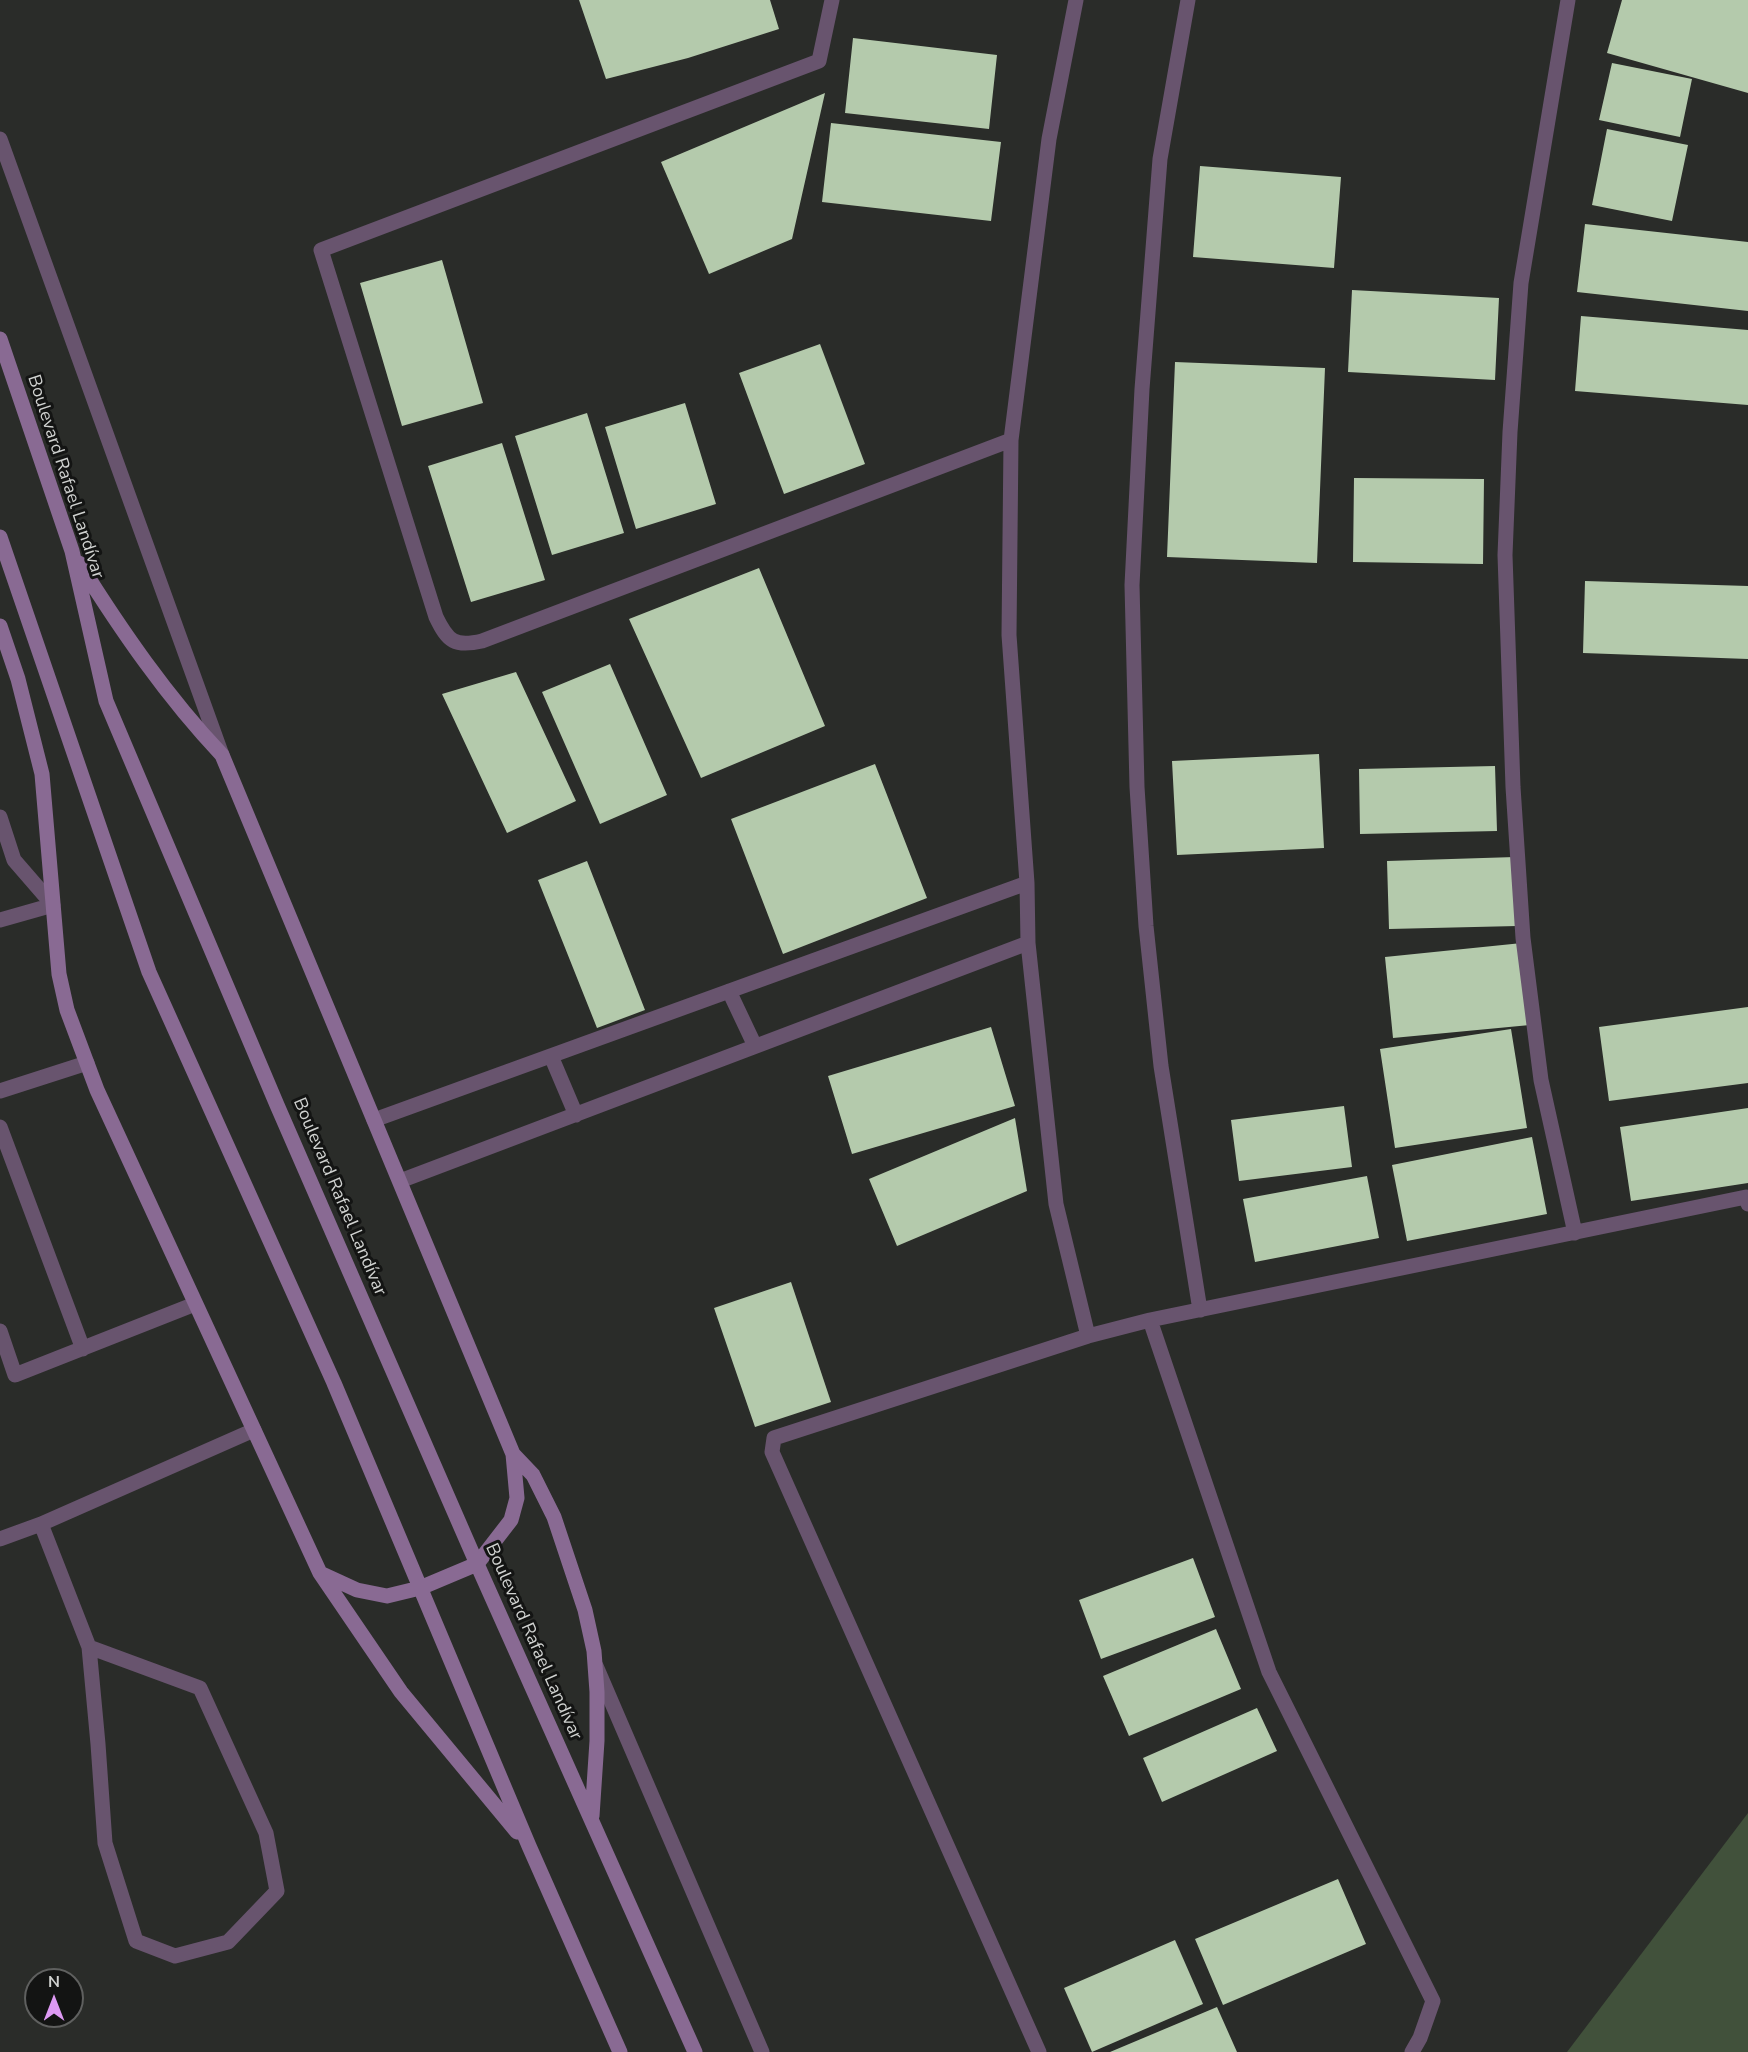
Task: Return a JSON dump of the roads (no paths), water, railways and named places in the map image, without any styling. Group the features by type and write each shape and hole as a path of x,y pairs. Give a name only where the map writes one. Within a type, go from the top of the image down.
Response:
{"main road":[{"name":"Boulevard Rafael Landívar","path":"0,339 72,551 105,701 277,1105 477,1564 695,2052"},
{"path":"0,537 149,972 334,1383 529,1846 620,2052"},
{"path":"72,551 114,620 196,728 222,755 513,1454 517,1498 511,1520 477,1564 420,1588 387,1596 357,1590 320,1573"},
{"path":"0,626 18,679 42,774 56,957 61,983 67,1010 97,1090 320,1573 401,1692 529,1846"},
{"path":"513,1454 533,1474 554,1516 585,1610 594,1663 597,1741 592,1820"}],"street":[{"path":"832,0 819,61 321,250 436,617 444,633 454,642 466,645 483,641 1011,440"},
{"path":"1076,0 1049,139 1011,440 1009,634 1027,883 1028,943 1056,1204 1088,1336"},
{"path":"1188,0 1160,159 1142,389 1132,585 1137,787 1146,926 1161,1065 1200,1310"},
{"path":"1568,0 1521,283 1510,432 1505,555 1513,787 1523,938 1541,1080 1575,1233"},
{"path":"0,139 222,755"},
{"path":"0,817 14,860 53,905 0,920"},
{"path":"374,1120 1027,883"},
{"path":"399,1180 1028,943"},
{"path":"729,991 755,1046"},
{"path":"551,1056 576,1115"},
{"path":"0,1091 87,1063"},
{"path":"0,1126 83,1349"},
{"path":"1039,2052 772,1452 774,1438 1088,1336 1150,1320 1746,1197 1748,1204"},
{"path":"0,1331 15,1375 195,1304"},
{"path":"1150,1320 1269,1672 1433,2001 1420,2038 1412,2052"},
{"path":"0,1539 41,1524 254,1430"},
{"path":"41,1524 89,1647 105,1843 136,1941 175,1956 228,1942 277,1892 266,1833 200,1688 89,1647"},
{"path":"594,1663 762,2052"}]}
